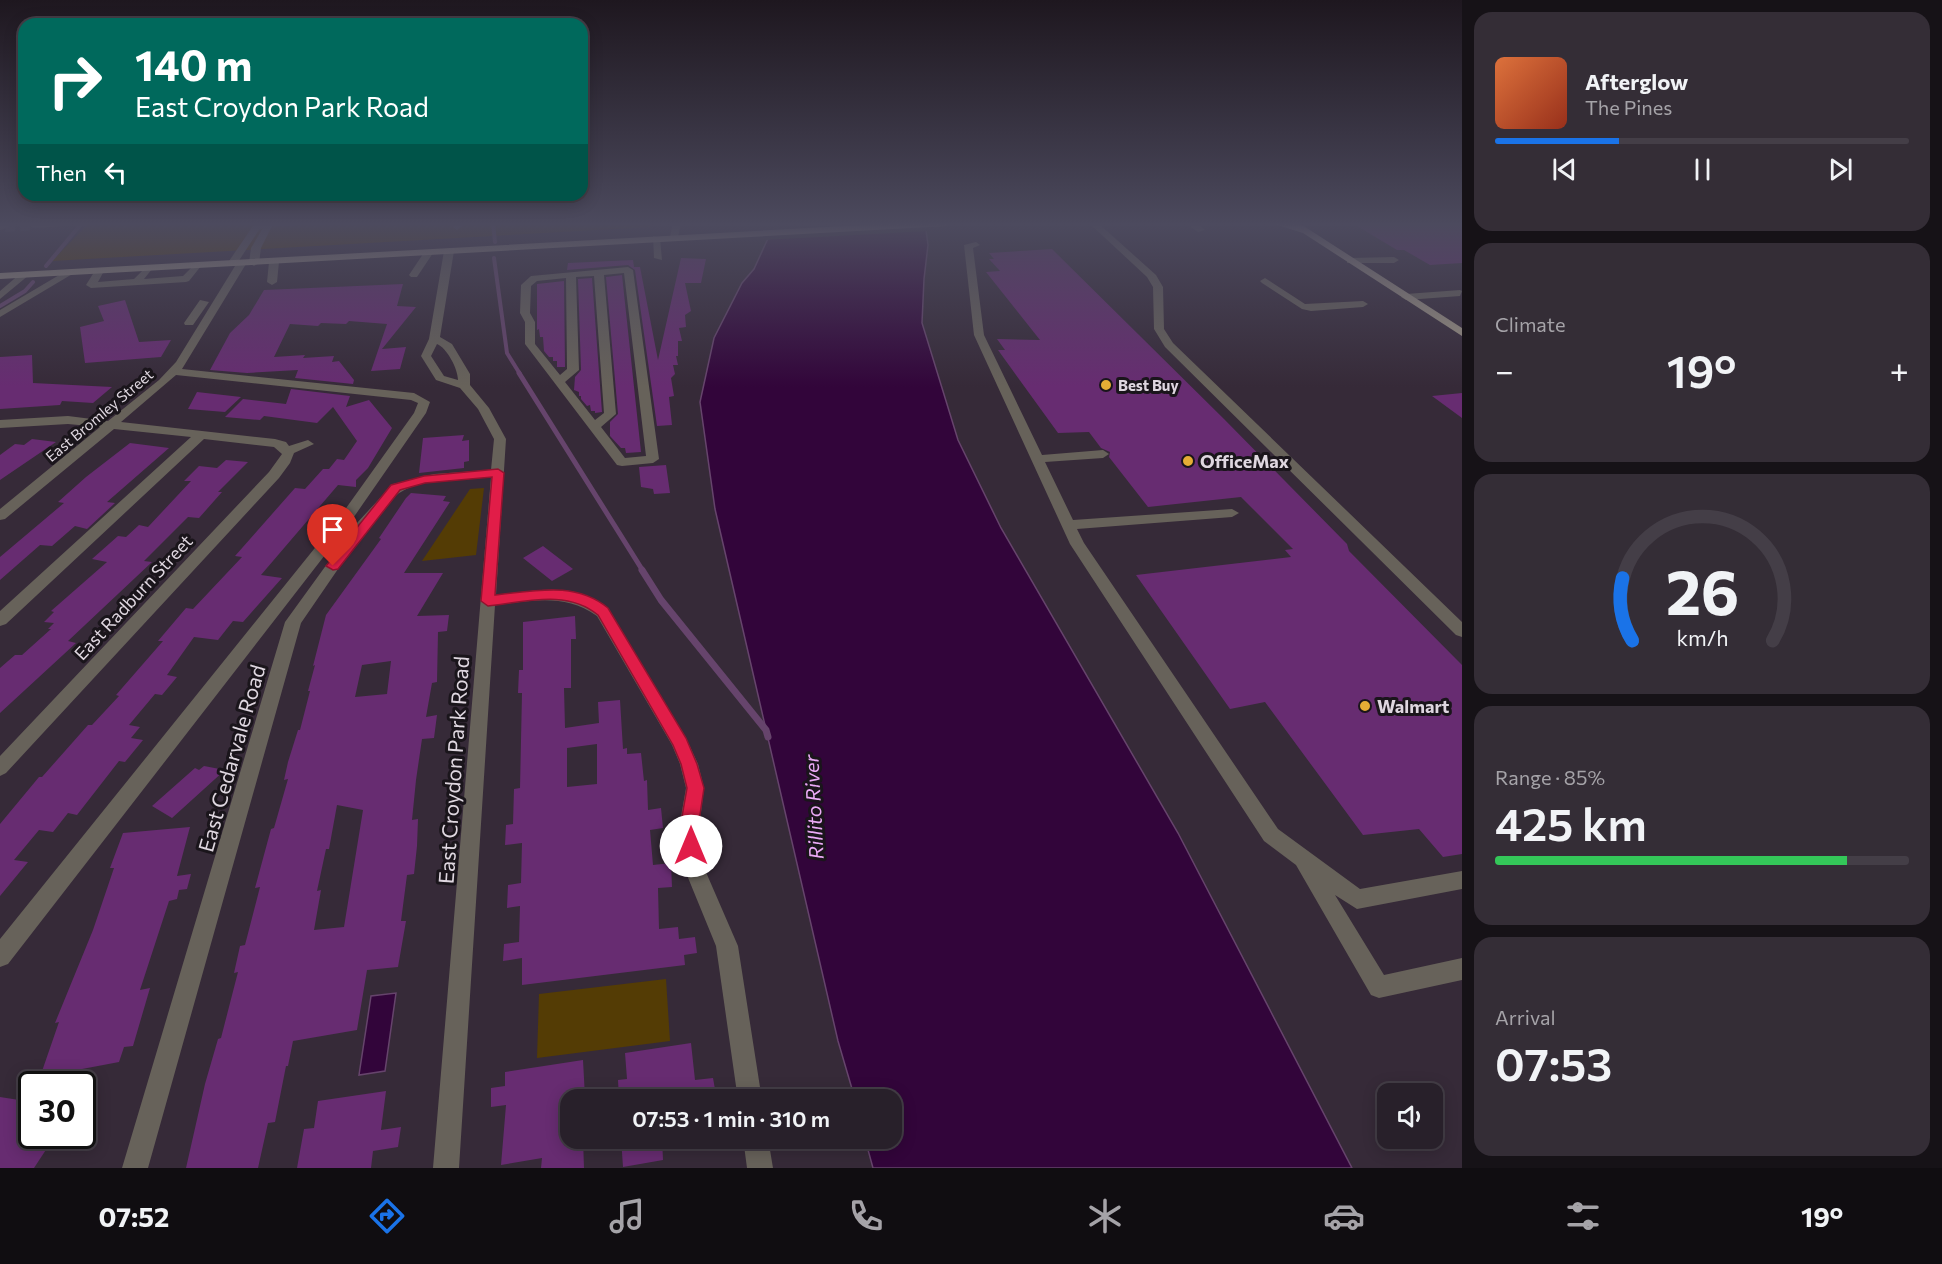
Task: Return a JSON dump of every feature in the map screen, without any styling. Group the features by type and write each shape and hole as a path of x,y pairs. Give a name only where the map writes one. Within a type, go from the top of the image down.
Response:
{"main road":[{"path":"1376,278 1462,333"}],"street":[{"path":"0,296 21,278"},
{"path":"0,314 61,278"},
{"path":"95,278 91,285 187,278"},
{"path":"137,282 140,278"},
{"name":"East Bromley Street","path":"0,516 114,424 173,371 206,322 230,278"},
{"path":"272,278 272,282"},
{"path":"434,339 447,344 456,359 451,366 434,368 426,356 434,339 445,278"},
{"path":"543,278 534,278 526,285 525,313 530,322 530,345 622,462 653,459 629,278"},
{"path":"559,381 573,370 571,278"},
{"path":"595,426 610,414 599,278"},
{"path":"972,278 979,336 1077,544 1271,835 1356,899 1462,880"},
{"path":"1152,278 1158,287 1159,329 1169,345 1462,631"},
{"path":"1265,281 1302,306 1311,308 1363,304"},
{"path":"206,322 189,323 201,298 223,293"},
{"path":"1406,297 1460,293"},
{"name":"East Croydon Park Road","path":"456,359 464,374 464,386"},
{"name":"East Croydon Park Road","path":"434,368 440,378 464,386 483,408 500,439 446,1168"},
{"path":"0,956 344,521 420,413 424,402 414,397 173,371"},
{"path":"0,424 45,420 114,424 275,443 287,450 308,444"},
{"path":"0,620 202,434"},
{"name":"East Radburn Street","path":"0,768 274,475 284,463 287,450"},
{"path":"1037,459 1103,454"},
{"name":"East Cedarvale Road","path":"135,1168 293,622 307,599 395,488 424,479 498,473"},
{"path":"1068,525 1232,513"},
{"path":"488,601 561,593 594,604 603,612 680,743 695,788 689,828 692,863 727,946 748,1089"},
{"path":"1301,858 1379,987 1462,969"},
{"path":"757,1149 760,1168"}],"shaded area":[{"path":"484,488 476,555 422,561 470,489"},
{"path":"666,979 670,1041 537,1058 539,994"}],"water":[{"name":"Rillito River","path":"747,278 924,278 922,323 958,440 1001,528 1178,833 1352,1168 873,1168 868,1149 902,1149 902,1089 852,1089 838,1041 715,509 700,402 714,338"},
{"path":"396,993 385,1071 359,1075 371,996"}],"building":[{"path":"592,278 602,412 595,413 591,411 590,405 587,406 581,399 579,392 574,390 575,377 581,370 578,279"},
{"path":"606,278 622,278 641,452 626,453 625,448 621,448 610,436 610,422 618,414"},
{"path":"636,278 642,278 658,360 677,278 702,278 701,283 685,283 691,311 685,315 686,327 679,328 682,341 678,341 678,356 676,356 678,365 673,365 675,374 671,378 674,396 669,397 672,425 657,426"},
{"name":"Walmart","path":"990,278 1081,278 1347,544 1349,551 1462,665 1462,854 1443,857 1419,829 1363,835 1265,702 1230,709 1136,575 1291,557 1285,550 1293,549 1241,497 1148,507 1109,457 1110,452 1101,448 1089,432 1058,433 998,350 1005,350 997,339 1040,340"},
{"path":"564,281 565,367 557,367 557,361 553,361 553,357 549,357 544,351 543,337 540,337 539,329 537,330 537,284"},
{"path":"403,284 397,306 416,307 382,349 406,347 400,369 371,371 387,324 349,321 346,324 321,323 318,326 290,324 274,357 334,356 332,362 339,361 354,380 353,384 295,378 298,370 247,373 210,370 230,333 249,315 264,290"},
{"path":"125,300 139,342 171,340 161,357 85,363 80,327 104,321 98,306"},
{"path":"32,355 33,383 112,387 93,403 62,401 60,405 0,409 0,357"},
{"path":"291,389 350,396 346,407 369,400 392,428 368,468 356,480 356,487 338,485 261,575 282,578 243,622 233,621 218,640 194,637 167,675 177,677 162,695 155,694 129,725 140,727 131,738 143,740 125,762 119,761 77,815 68,813 53,832 39,830 14,860 28,862 0,896 0,824 39,777 42,777 88,725 92,725 119,696 116,695 163,641 158,641 186,608 193,609 242,557 235,556 295,488 305,489 323,469 329,469 337,459 344,460 357,441 333,407 317,423 264,416 260,420 225,417 243,399 286,404"},
{"path":"197,392 241,397 225,412 188,409"},
{"path":"1462,393 1462,418 1432,396"},
{"path":"464,435 462,441 469,440 469,461 464,462 464,468 419,473 423,438"},
{"path":"32,439 56,442 0,480 0,455 15,444 24,445"},
{"path":"130,443 169,448 107,502 115,503 87,529 75,526 52,546 40,545 0,580 0,557 64,503 58,502 86,477"},
{"path":"226,460 248,462 218,492 222,492 199,518 188,517 144,561 152,562 68,641 76,643 0,713 0,668 15,655 22,655 51,629 48,629 54,623 44,622 54,612 51,611 107,562 92,559 118,536 126,537 139,525 148,527 191,481 184,481 199,466 217,468"},
{"path":"666,465 670,493 654,494 653,489 641,487 639,467"},
{"path":"411,493 446,496 443,501 450,502 404,573 443,573 417,616 449,615 447,631 438,632 437,682 432,683 426,717 437,715 434,738 422,739 416,780 412,820 418,819 417,846 414,874 407,875 401,921 406,921 398,967 367,970 357,1030 293,1041 275,1122 268,1123 258,1168 186,1168 205,1084 218,1039 221,1038 238,972 234,973 240,946 245,945 260,887 255,888 288,779 284,780 310,691 308,691 315,665 313,666 326,615 381,539 379,538","holes":["391,661 387,694 355,697 362,665","337,805 363,810 344,927 314,930 321,890 317,891 326,849 329,849"]},
{"path":"543,546 573,569 552,581 523,558"},
{"path":"575,616 576,639 571,639 571,688 564,688 565,728 599,723 598,702 620,700 623,749 627,748 627,754 641,753 644,781 647,780 648,810 661,808 663,828 650,830 653,865 671,863 672,887 658,888 659,929 678,927 679,939 695,937 697,953 684,955 685,965 522,985 522,958 503,961 504,944 519,942 520,906 507,908 508,885 521,883 522,843 505,845 506,825 513,824 514,789 520,788 522,693 518,693 519,670 523,670 523,622","holes":["597,744 597,784 567,787 567,748"]},
{"path":"204,766 225,770 172,818 152,806 195,768 199,770"},
{"path":"190,827 177,876 191,874 187,889 179,890 177,899 169,901 140,990 150,988 133,1046 124,1047 119,1062 72,1071 42,1071 59,1022 55,1023 93,930 114,868 110,868 123,833"},
{"path":"691,1043 695,1080 713,1078 715,1089 618,1089 618,1080 627,1079 625,1053"},
{"path":"583,1060 585,1089 560,1089 560,1149 583,1149 584,1168 541,1168 542,1158 501,1165 506,1105 491,1107 491,1088 505,1086 505,1072"},
{"path":"386,1091 381,1130 401,1127 398,1147 373,1151 371,1168 297,1168 304,1129 314,1128 318,1101"},
{"path":"0,1097 18,1100 18,1149 46,1149 34,1168 0,1168"},
{"path":"622,1149 662,1149 663,1160 623,1167"}],"waterway":[{"path":"497,278 507,353 520,374"},
{"path":"0,306 25,291 33,282"},
{"path":"519,373 643,571"},
{"path":"642,570 661,600 766,730 768,737"}],"place":[{"name":"Best Buy","path":"1106,385"},
{"name":"OfficeMax","path":"1188,461"},
{"name":"Walmart","path":"1365,706"}],"route":[{"path":"333,566 395,488 424,479 498,473 488,601 561,593 594,604 603,612 680,743 689,764 695,788 689,828 691,846"}]}
